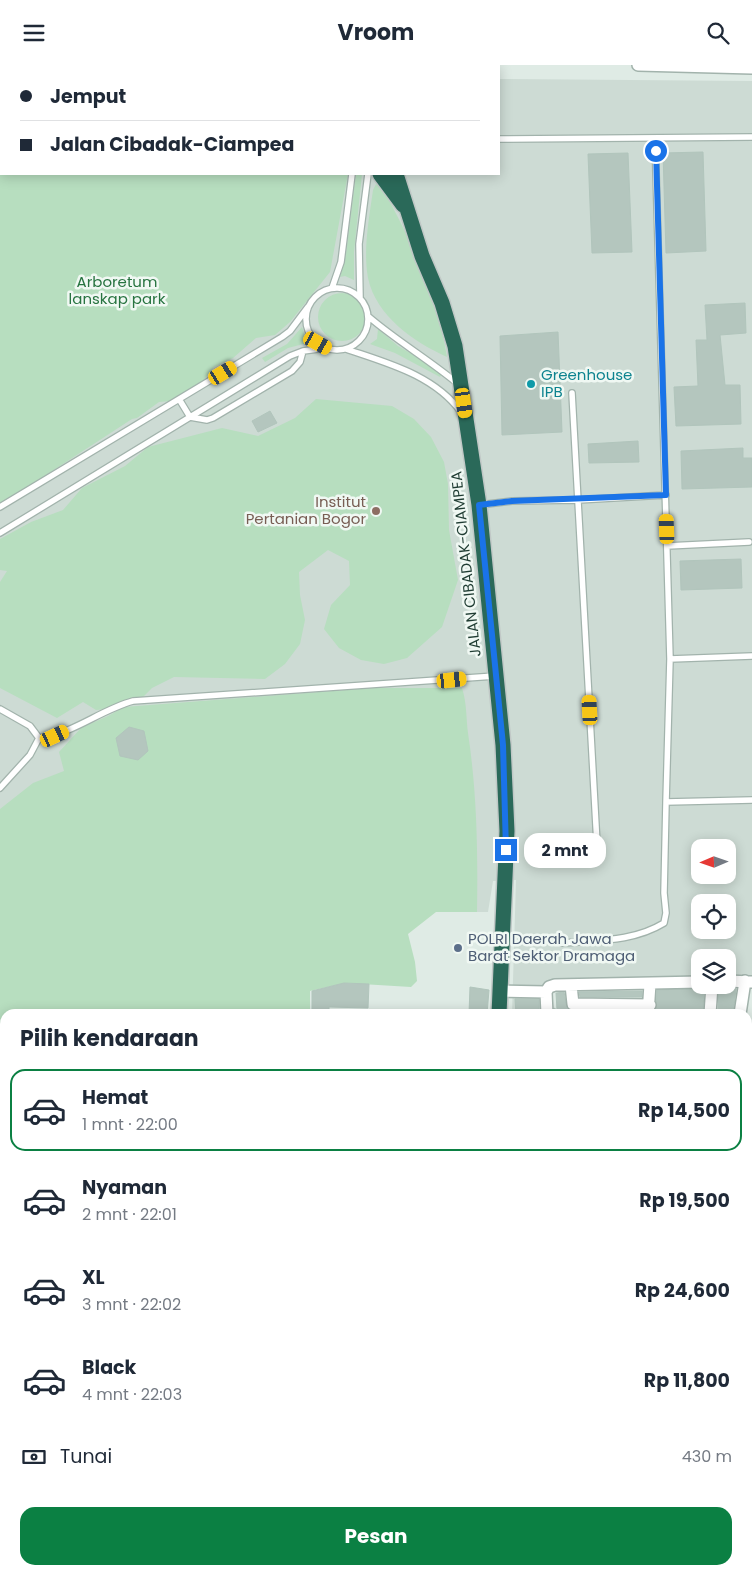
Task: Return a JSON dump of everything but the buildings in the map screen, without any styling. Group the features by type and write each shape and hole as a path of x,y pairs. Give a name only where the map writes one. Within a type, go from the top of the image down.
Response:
{"highway":[{"path":"381,175 408,210"},
{"name":"JALAN CIBADAK-CIAMPEA","path":"396,175 422,255 442,303 455,346 479,505 494,676 503,745 507,831 499,1009"}],"street":[{"path":"638,65 752,68"},
{"path":"736,981 749,982 741,1009"},
{"path":"547,1009 546,992 549,987 555,985 691,982"},
{"path":"571,985 573,1009 649,1009 650,984"},
{"path":"501,991 546,992"},
{"path":"710,1009 711,994"}],"lane":[{"path":"562,943 629,937 664,923 666,913 664,893 670,659 655,137"},
{"path":"500,139 752,137"},
{"path":"332,288 341,263 352,175"},
{"path":"360,298 359,244 368,175"},
{"path":"0,507 282,337 290,331 322,291 332,288 352,291 366,307 368,327 363,337 346,349"},
{"path":"308,307 307,327 318,343 326,348"},
{"path":"368,317 397,341 429,361 462,386"},
{"path":"0,533 263,372 303,351 326,348 346,349 402,368 425,380 450,397 466,419"},
{"path":"179,399 190,417 207,420 213,418 292,371 300,362 303,351"},
{"path":"572,393 597,844"},
{"path":"479,505 512,501 578,500 666,495"},
{"path":"667,546 748,542"},
{"path":"670,659 752,656"},
{"path":"39,738 55,736 116,706 133,701 494,676"},
{"path":"0,709 30,726 39,738"},
{"path":"0,788 30,755 39,738"},
{"path":"666,802 752,800"}],"shaded area":[{"name":"Institut Pertanian Bogor","path":"500,79 752,81 752,980 736,981 736,949 691,949 691,982 538,987 543,1009 512,1009 516,880 493,881 488,912 477,912 477,883 23,1009 0,1009 0,175 500,175"}],"green space":[{"name":"Arboretum lanskap park","path":"0,175 348,175 330,272 290,322 275,335 256,338 233,358 214,367 199,386 172,401 159,402 0,505"},
{"path":"356,175 362,175 354,252 354,280 345,276 340,277 346,254"},
{"path":"376,184 382,188 393,207 413,248 437,314 447,357 422,344 398,326 388,316 372,292 368,278 366,245 373,190"},
{"path":"342,293 351,295 359,300 364,308 366,317 364,326 359,334 351,339 342,341 333,339 325,334 320,326 318,317 320,308 325,300 333,295"},
{"path":"302,327 307,343 288,348 265,362 262,358 287,344"},
{"path":"378,329 398,346 443,372 440,377 395,353 370,344 377,339"},
{"path":"316,399 392,406 414,419 431,437 444,462 448,484 449,530 458,580 442,627 407,658 384,664 361,660 339,648 324,629 331,605 350,585 349,561 328,550 299,572 300,595 305,620 300,644 285,664 265,679 174,677 152,688 143,697 124,707 371,688 462,688 466,705 475,800 477,912 436,912 408,934 415,962 417,981 411,987 345,983 310,991 310,1009 0,1009 0,809 33,783 64,771 59,752 81,728 122,708 96,710 83,702 57,718 0,688 0,582 7,571 0,570 0,539 31,522 63,510 82,488 125,466 148,447 222,428 258,436 295,418"}],"place":[{"name":"Greenhouse IPB","path":"531,384"},
{"name":"Institut Pertanian Bogor","path":"376,511"},
{"name":"POLRI Daerah Jawa Barat Sektor Dramaga","path":"458,948"}],"route":[{"path":"506,850 507,831 503,745 494,676 479,505 512,501 578,500 666,495 656,151"}]}
